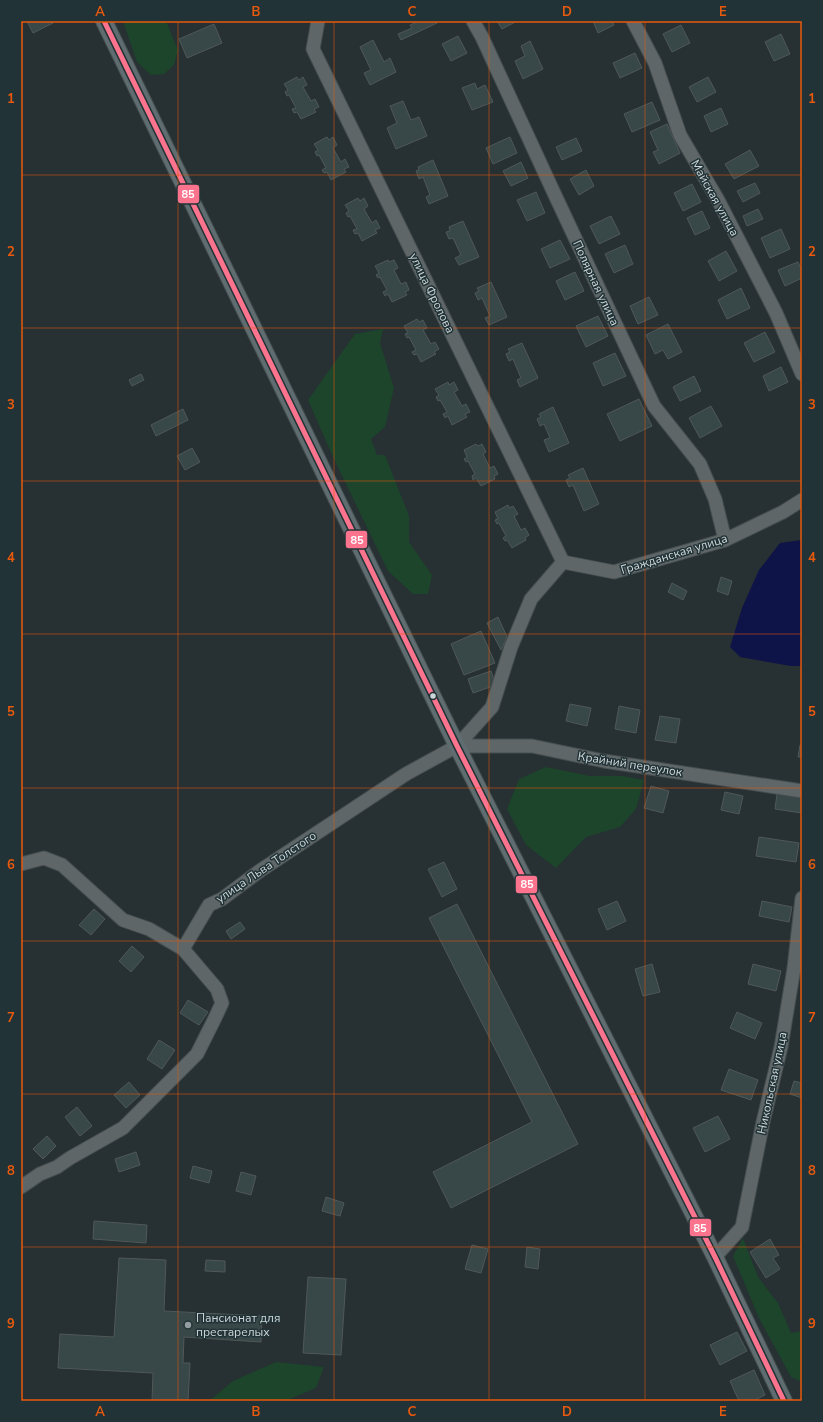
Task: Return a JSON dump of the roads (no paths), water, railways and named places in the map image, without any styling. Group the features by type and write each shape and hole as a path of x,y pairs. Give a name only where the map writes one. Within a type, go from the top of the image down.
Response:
{"main road":[{"path":"104,21 457,746 715,1257 784,1401"}],"street":[{"name":"улица Фролова","path":"318,21 314,49 563,562"},
{"name":"Полярная улица","path":"473,21 482,37 557,201 654,406 700,464 715,499 725,540"},
{"name":"Майская улица","path":"633,21 655,63 680,135 718,200 776,313 802,374"},
{"name":"Гражданская улица","path":"563,562 614,572 725,540 783,512 802,500"},
{"path":"783,512 802,512"},
{"path":"457,746 492,707 511,647 531,599 563,562"},
{"name":"Крайний переулок","path":"457,746 532,746 604,761 802,791"},
{"name":"улица Льва Толстого","path":"183,949 208,905 222,899 261,870 406,774 457,746"},
{"path":"21,864 44,858 62,865 123,920 149,929 183,949 217,989 222,1003 197,1054 124,1128 21,1186"},
{"name":"Никольская улица","path":"715,1257 742,1227 763,1122 781,1047 794,968 802,898"}],"place":[{"name":"Пансионат для престарелых","path":"188,1325"}]}
